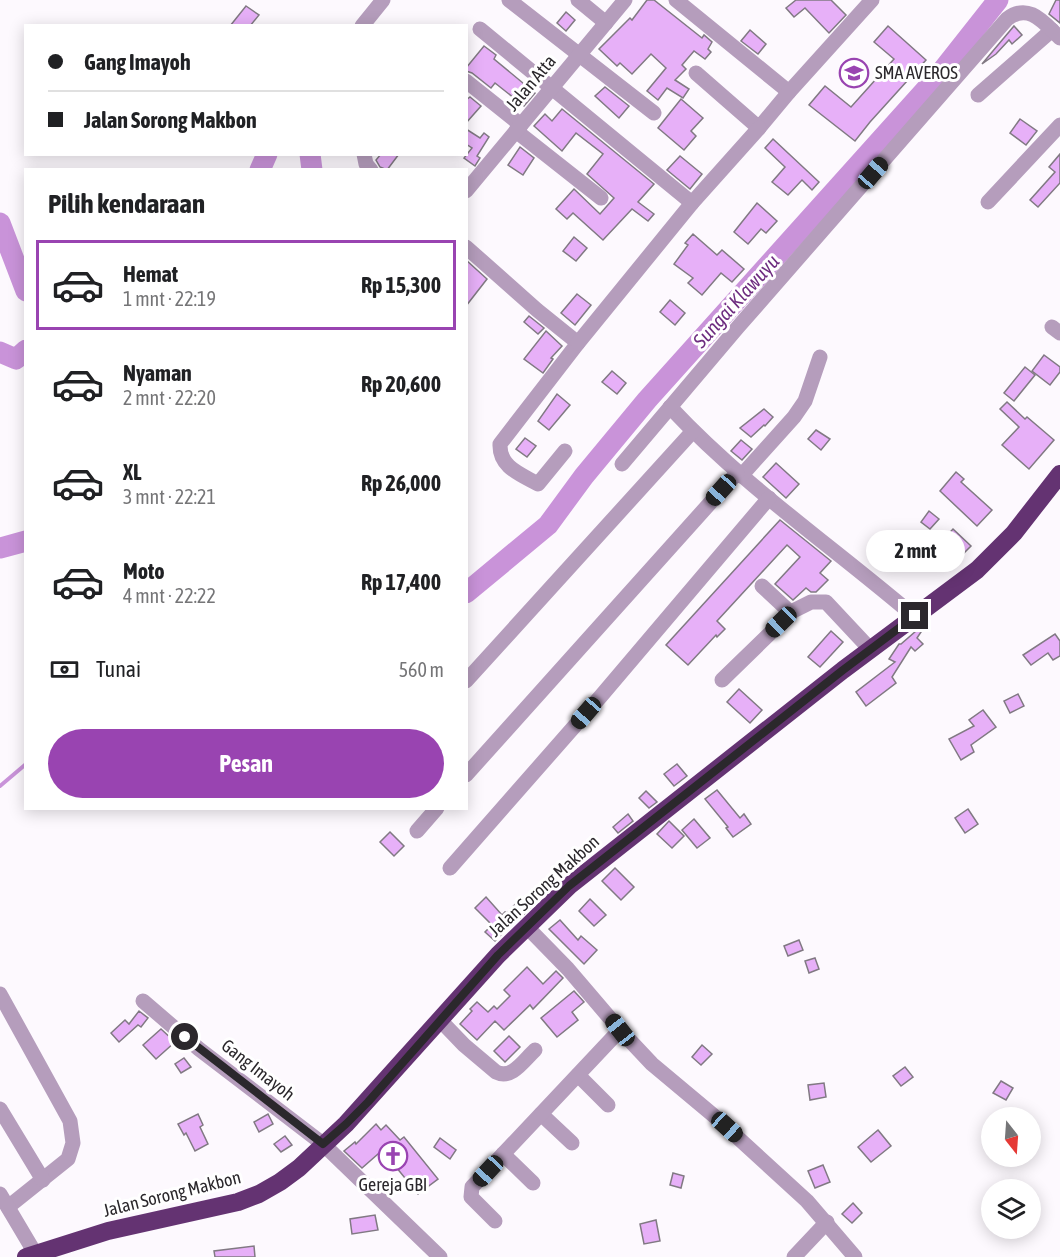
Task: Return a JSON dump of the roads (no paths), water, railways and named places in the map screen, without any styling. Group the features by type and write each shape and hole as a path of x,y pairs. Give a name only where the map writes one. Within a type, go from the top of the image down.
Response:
{"highway":[{"name":"Jalan Sorong Makbon","path":"30,1255 108,1231 220,1206 259,1194 299,1168 368,1102 526,926 569,886 870,649 955,588 1014,533 1060,474"}],"street":[{"path":"364,24 383,0"},
{"path":"509,0 654,113"},
{"path":"578,0 606,22"},
{"name":"Jalan Atta","path":"468,189 625,0"},
{"path":"676,0 789,92"},
{"path":"566,451 538,483 505,462 500,456 500,444 578,343 692,203 872,0"},
{"path":"622,464 738,327 1007,19 1023,11 1031,13 1056,34 978,95"},
{"path":"480,29 692,203"},
{"path":"696,73 759,128"},
{"path":"468,83 601,198"},
{"path":"988,202 1060,125"},
{"path":"468,248 537,310 578,343"},
{"path":"468,773 794,417 805,401 820,357"},
{"path":"670,407 739,475 915,616"},
{"path":"468,679 693,431"},
{"path":"450,868 601,696 769,498"},
{"path":"762,586 791,613"},
{"path":"722,680 791,613 811,602 826,602 870,649"},
{"path":"417,831 434,810"},
{"path":"526,926 568,969 651,1064 741,1139 827,1222 855,1257"},
{"path":"0,994 70,1121 74,1143 68,1159 43,1180 4,1201 30,1255"},
{"name":"Gang Imayoh","path":"143,1000 199,1049 323,1144 440,1257"},
{"path":"440,1020 464,1045 502,1075 510,1074 535,1050"},
{"path":"495,1221 473,1199 470,1192 620,1030"},
{"path":"578,1075 608,1105"},
{"path":"0,1109 43,1180"},
{"path":"541,1114 572,1143"},
{"path":"503,1154 533,1183"},
{"path":"794,1257 827,1222"}],"waterway":[{"name":"Sungai Klawuyu","path":"468,591 548,525 584,476 647,400 938,76 998,0"},
{"name":"Sungai Klawuyu","path":"261,168 266,156"},
{"name":"Sungai Klawuyu","path":"310,156 312,168"},
{"name":"Sungai Klawuyu","path":"0,223 24,286"},
{"name":"Sungai Klawuyu","path":"0,352 16,359 24,352"},
{"name":"Sungai Klawuyu","path":"0,548 24,542"},
{"name":"Sungai Klawuyu","path":"0,786 24,766"}],"place":[{"name":"SMA AVEROS","path":"854,73"},
{"name":"Gereja GBI","path":"393,1156"}]}
